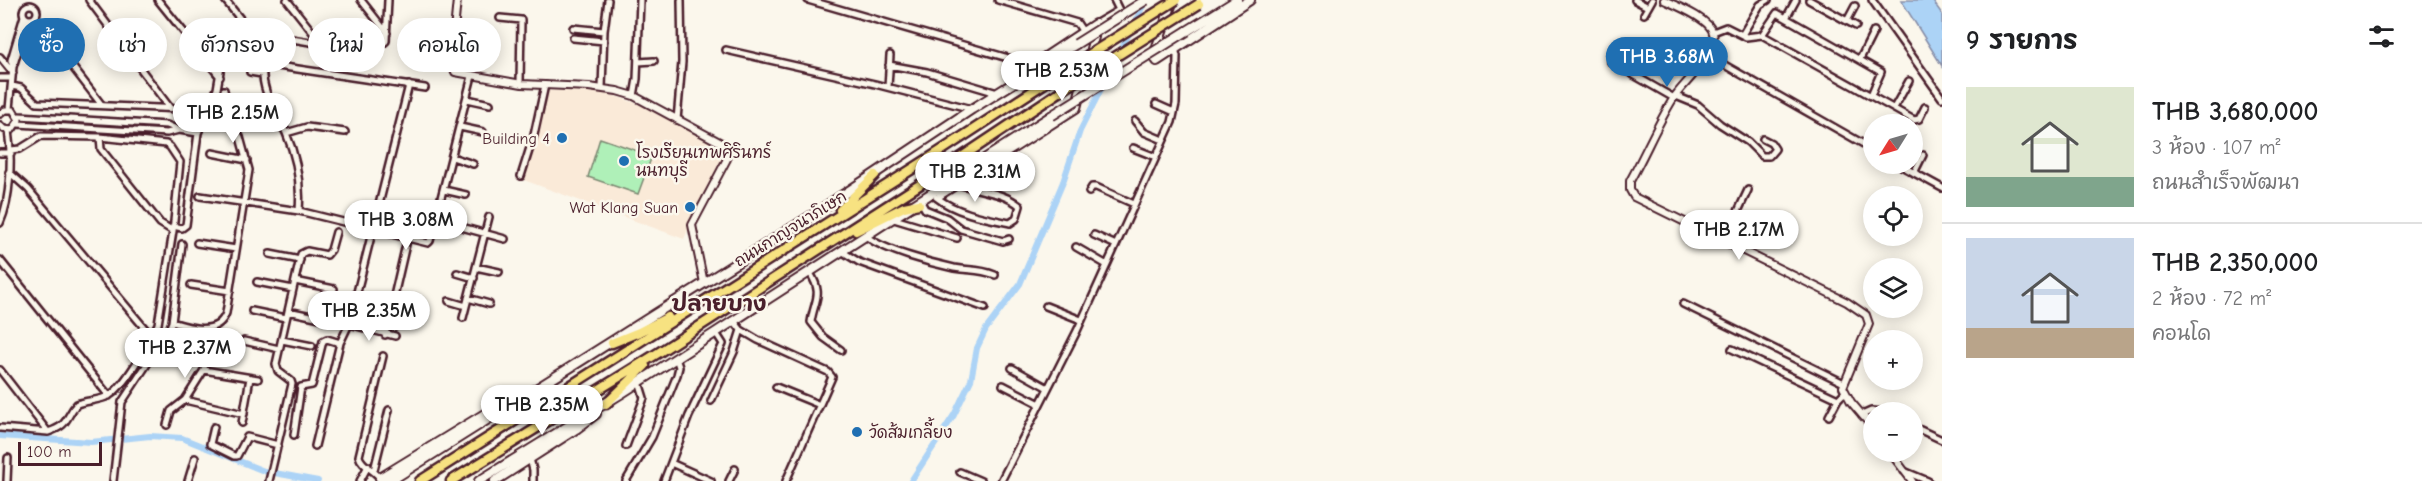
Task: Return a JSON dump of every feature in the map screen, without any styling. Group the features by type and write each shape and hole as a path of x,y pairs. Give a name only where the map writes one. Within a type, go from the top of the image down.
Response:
{"highway":[{"name":"ถนนกาญจนาภิเษก","path":"420,481 1175,0"},
{"name":"ถนนกาญจนาภิเษก","path":"451,481 658,353 843,235 1060,91 1202,2"},
{"path":"822,226 875,175"},
{"path":"843,235 922,201"},
{"path":"612,343 697,305"},
{"path":"604,405 658,353"}],"main road":[{"path":"390,481 612,343 875,175 972,109 1146,0"},
{"path":"1175,0 1154,58 1158,61 1250,0"},
{"path":"479,481 604,405 1051,116 1237,0"},
{"path":"983,102 1032,65 1095,24"},
{"path":"922,201 936,197 959,184 1076,108 1094,37 1095,24"},
{"path":"382,480 496,407 514,403"},
{"path":"495,481 586,423 604,405"}],"street":[{"path":"20,0 26,6"},
{"path":"89,0 170,108"},
{"path":"158,0 220,77"},
{"path":"225,0 240,18"},
{"path":"287,0 308,26"},
{"path":"361,0 387,33"},
{"path":"385,42 388,0"},
{"path":"457,0 451,61 455,72 520,83 603,88 634,96 723,144 728,153 692,225 704,283"},
{"path":"603,88 604,31 608,0"},
{"path":"634,96 638,62 640,0"},
{"path":"677,120 682,62 681,0"},
{"path":"808,0 1032,65"},
{"path":"998,0 1077,23 1083,32"},
{"path":"1095,24 1119,10 1114,0"},
{"path":"1635,0 1648,8"},
{"path":"1644,14 1652,0"},
{"path":"1664,0 1697,17 1713,32 1713,40 1707,55 1692,78 1675,97 1630,182 1630,190 1634,197 1847,302 1866,315 1869,324 1844,383 1845,392 1862,415"},
{"path":"1742,35 1760,6 1768,0"},
{"path":"1786,18 1796,0"},
{"path":"1809,0 1856,26"},
{"path":"1823,7 1827,0"},
{"path":"1872,0 1942,98"},
{"path":"35,3 37,11 29,18 22,11 26,6 35,3"},
{"path":"1847,21 1855,6"},
{"path":"1762,35 1775,14 1860,59 1881,72 1870,95"},
{"path":"501,18 521,20 520,83"},
{"path":"1713,32 1726,27 1746,37 1762,35 1917,121 1925,107"},
{"path":"573,28 604,31"},
{"path":"1860,59 1874,31"},
{"path":"573,38 604,40"},
{"path":"726,50 888,87 972,109"},
{"path":"1001,481 1081,320 1164,140 1174,112 1177,64 1174,50"},
{"path":"888,87 890,55"},
{"path":"1707,55 1863,144"},
{"path":"9,109 13,73 18,56"},
{"path":"0,57 13,73"},
{"path":"638,62 654,62"},
{"path":"1611,62 1675,97 1698,105 1720,124 1748,142 1762,156 1769,156 1774,149 1771,143 1763,139"},
{"path":"889,65 927,72 994,92"},
{"path":"296,69 425,88"},
{"path":"74,72 101,104"},
{"path":"100,137 101,149 160,223 173,228 182,228 186,225 198,133 221,72"},
{"path":"251,72 262,74 267,99 288,132 300,191 299,211"},
{"path":"0,78 13,73"},
{"path":"200,196 299,211 373,228 407,240 428,243 436,220 472,76"},
{"path":"1894,108 1909,81"},
{"path":"315,446 340,343 349,324 410,85"},
{"path":"521,176 534,135 545,85"},
{"path":"12,86 21,88 37,102 207,110"},
{"path":"167,424 171,411 185,400 204,370 209,329 224,318 230,291 249,170 240,137 230,120 224,90"},
{"path":"467,99 490,104"},
{"path":"1156,104 1174,112"},
{"path":"1,112 9,109"},
{"path":"9,109 19,116 168,125 179,130 198,133"},
{"path":"0,126 8,130 16,128 19,116"},
{"path":"95,129 96,120"},
{"path":"1135,121 1144,132 1164,140"},
{"path":"18,124 167,133 179,130"},
{"path":"288,132 296,128 316,127 345,132"},
{"path":"460,127 483,132"},
{"path":"0,222 5,212 11,151 8,130"},
{"path":"0,153 20,149 40,136 100,137 166,144 177,155 180,162 173,228 158,324 152,337 118,388 109,396 78,404 67,421 48,432 0,428"},
{"path":"1132,148 1156,157"},
{"path":"212,153 248,160"},
{"path":"452,157 473,164"},
{"path":"982,169 1022,180"},
{"path":"9,172 28,189 152,337"},
{"path":"1916,174 1942,188"},
{"path":"936,197 950,207 968,213 1010,223 1016,219 1020,206 1009,197 973,190 959,184"},
{"path":"1089,192 1092,187 1096,187 1134,204"},
{"path":"444,189 466,195"},
{"path":"1724,241 1748,190"},
{"path":"922,201 925,209 947,218 961,230 1003,241 1009,239"},
{"path":"463,318 489,217"},
{"path":"894,219 957,237"},
{"path":"436,220 505,239"},
{"path":"269,481 292,384 276,367 301,254 307,251 328,255 336,231"},
{"path":"1094,235 1116,245"},
{"path":"867,237 887,249 955,268 980,269 995,275"},
{"path":"385,335 407,240"},
{"path":"197,243 236,249"},
{"path":"113,481 123,397 167,334 172,322 182,244"},
{"path":"1076,247 1107,265"},
{"path":"843,252 859,262 985,308"},
{"path":"270,254 300,260"},
{"path":"0,260 109,396"},
{"path":"476,267 499,272"},
{"path":"457,273 474,278"},
{"path":"810,273 817,284 818,295 811,322 823,337 841,350"},
{"path":"295,281 334,289"},
{"path":"257,282 293,289"},
{"path":"191,285 230,291"},
{"path":"468,298 489,304"},
{"path":"449,301 466,306"},
{"path":"1683,304 1844,383"},
{"path":"1046,306 1081,320"},
{"path":"252,311 286,318"},
{"path":"288,311 326,319"},
{"path":"734,321 741,330 758,340 828,372 832,377 786,481"},
{"path":"172,322 209,329"},
{"path":"349,324 395,336"},
{"path":"711,401 734,352 741,330"},
{"path":"664,481 689,416 723,344 716,333"},
{"path":"294,435 301,387 312,385 322,341 327,339 340,343"},
{"path":"282,340 312,346"},
{"path":"244,341 279,349"},
{"path":"1732,349 1838,399"},
{"path":"382,480 361,461 359,453 383,356"},
{"path":"626,481 652,437 677,375 679,367 676,358"},
{"path":"1012,368 1048,388"},
{"path":"0,370 48,432"},
{"path":"204,370 258,379"},
{"path":"242,423 250,378"},
{"path":"626,446 644,398 639,382"},
{"path":"1003,384 1040,404"},
{"path":"776,387 820,405"},
{"path":"1829,416 1838,399 1845,392"},
{"path":"185,400 244,414"},
{"path":"360,481 371,468 389,410"},
{"path":"214,427 210,444 234,456 237,456 247,437 278,445"},
{"path":"1923,431 1942,440"},
{"path":"7,481 8,458"},
{"path":"188,481 195,458"},
{"path":"530,459 533,481"},
{"path":"1897,462 1912,481"},
{"path":"671,463 711,481"},
{"path":"729,481 735,469"},
{"path":"1903,470 1928,481"},
{"path":"960,472 981,481"}],"shaded area":[{"name":"โรงเรียนเทพศิรินทร์ นนทบุรี","path":"545,90 603,92 647,107 723,150 725,156 684,239 521,179"}],"green space":[{"path":"600,138 652,156 638,194 588,177"}],"water":[{"path":"1901,0 1932,0 1942,14 1942,66"}],"waterway":[{"path":"911,481 954,415 971,380 977,348 986,329 1020,284 1063,182 1080,131 1146,0"},
{"path":"0,436 91,442 150,436 182,438 264,471 318,481"}],"place":[{"name":"Building 4","path":"562,138"},
{"name":"โรงเรียนเทพศิรินทร์ นนทบุรี","path":"624,161"},
{"name":"Wat Klang Suan","path":"690,207"},
{"name":"วัดส้มเกลี้ยง","path":"857,432"}],"district":[{"name":"ปลายบาง","path":"719,303"}]}
